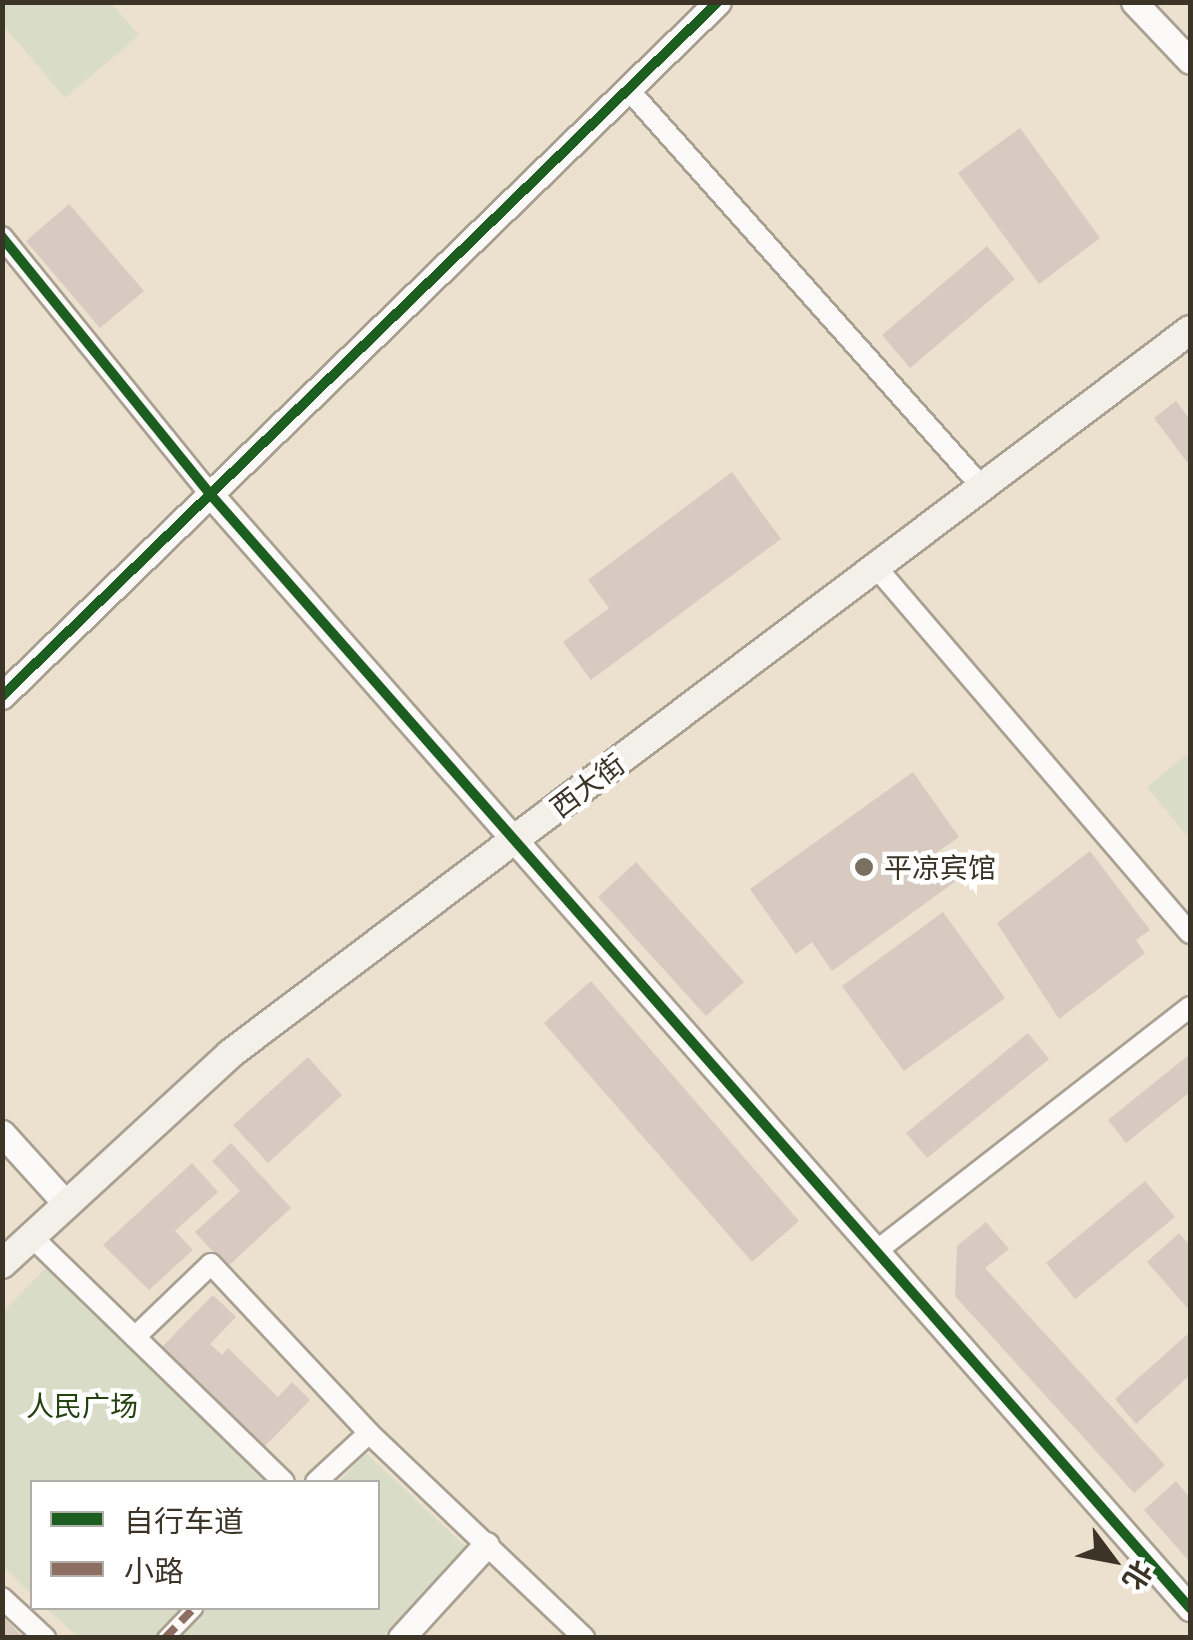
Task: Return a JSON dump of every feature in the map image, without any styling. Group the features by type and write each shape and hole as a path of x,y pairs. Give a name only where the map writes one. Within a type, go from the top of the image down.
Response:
{"main road":[{"name":"西大街","path":"511,831 977,480 1190,309"},
{"name":"西大街","path":"2,1242 61,1198 219,1041 876,567 977,480 1190,330"},
{"name":"西大街","path":"2,1264 32,1237 61,1198"}],"street":[{"path":"2,696 718,2"},
{"path":"1134,2 1190,61"},
{"path":"628,90 977,480"},
{"path":"2,236 210,494 879,1249 1190,1608"},
{"path":"876,567 1190,933"},
{"path":"879,1249 1190,1008"},
{"path":"2,1133 61,1198"},
{"path":"32,1237 282,1480"},
{"path":"135,1337 211,1264 369,1433 584,1638"},
{"path":"318,1480 369,1433"},
{"path":"402,1638 486,1545"},
{"path":"2,1598 44,1638"},
{"path":"165,1638 192,1610"}],"green space":[{"path":"2,3 111,3 139,35 65,98 3,25"},
{"path":"1190,752 1190,840 1147,787"},
{"name":"人民广场","path":"49,1265 276,1480 30,1480 30,1593 3,1566 2,1313"},
{"path":"366,1453 467,1548 382,1637 78,1637 48,1610 380,1610 380,1480 340,1480"}],"building":[{"path":"1020,128 1100,238 1039,284 958,173"},
{"path":"69,204 144,291 100,328 26,241"},
{"path":"987,246 1015,279 910,368 882,335"},
{"path":"1176,401 1190,420 1190,466 1154,418"},
{"path":"732,472 781,539 591,680 563,642 609,608 588,580"},
{"name":"平凉宾馆","path":"913,772 959,837 936,853 956,881 832,971 812,942 796,954 750,889"},
{"path":"1090,851 1150,930 1136,940 1145,953 1059,1019 997,923"},
{"path":"636,862 744,982 706,1016 598,897"},
{"path":"943,912 1005,998 904,1071 842,986"},
{"path":"591,981 799,1221 752,1262 544,1023"},
{"path":"1028,1033 1049,1059 927,1158 906,1133"},
{"path":"1190,1054 1190,1092 1126,1143 1108,1120"},
{"path":"308,1057 342,1095 268,1163 233,1125"},
{"path":"231,1143 291,1208 227,1267 195,1232 240,1191 212,1161"},
{"path":"192,1163 218,1192 175,1231 193,1250 149,1290 103,1245"},
{"path":"1145,1181 1175,1217 1075,1299 1046,1263"},
{"path":"986,1222 1009,1249 985,1268 1165,1465 1134,1493 955,1296 957,1246"},
{"path":"1179,1233 1190,1245 1190,1311 1147,1262"},
{"path":"213,1295 236,1317 210,1344 222,1355 228,1348 278,1397 292,1382 310,1400 263,1448 160,1349"},
{"path":"1190,1332 1190,1375 1136,1424 1115,1399"},
{"path":"1176,1481 1190,1498 1190,1562 1144,1510"},
{"path":"2,1616 24,1638 2,1638"}],"marked path":[{"path":"165,1638 192,1610"}],"cycle path":[{"path":"2,696 718,2"},
{"path":"2,237 210,494 1190,1608"}],"place":[{"name":"平凉宾馆","path":"864,867"}]}
